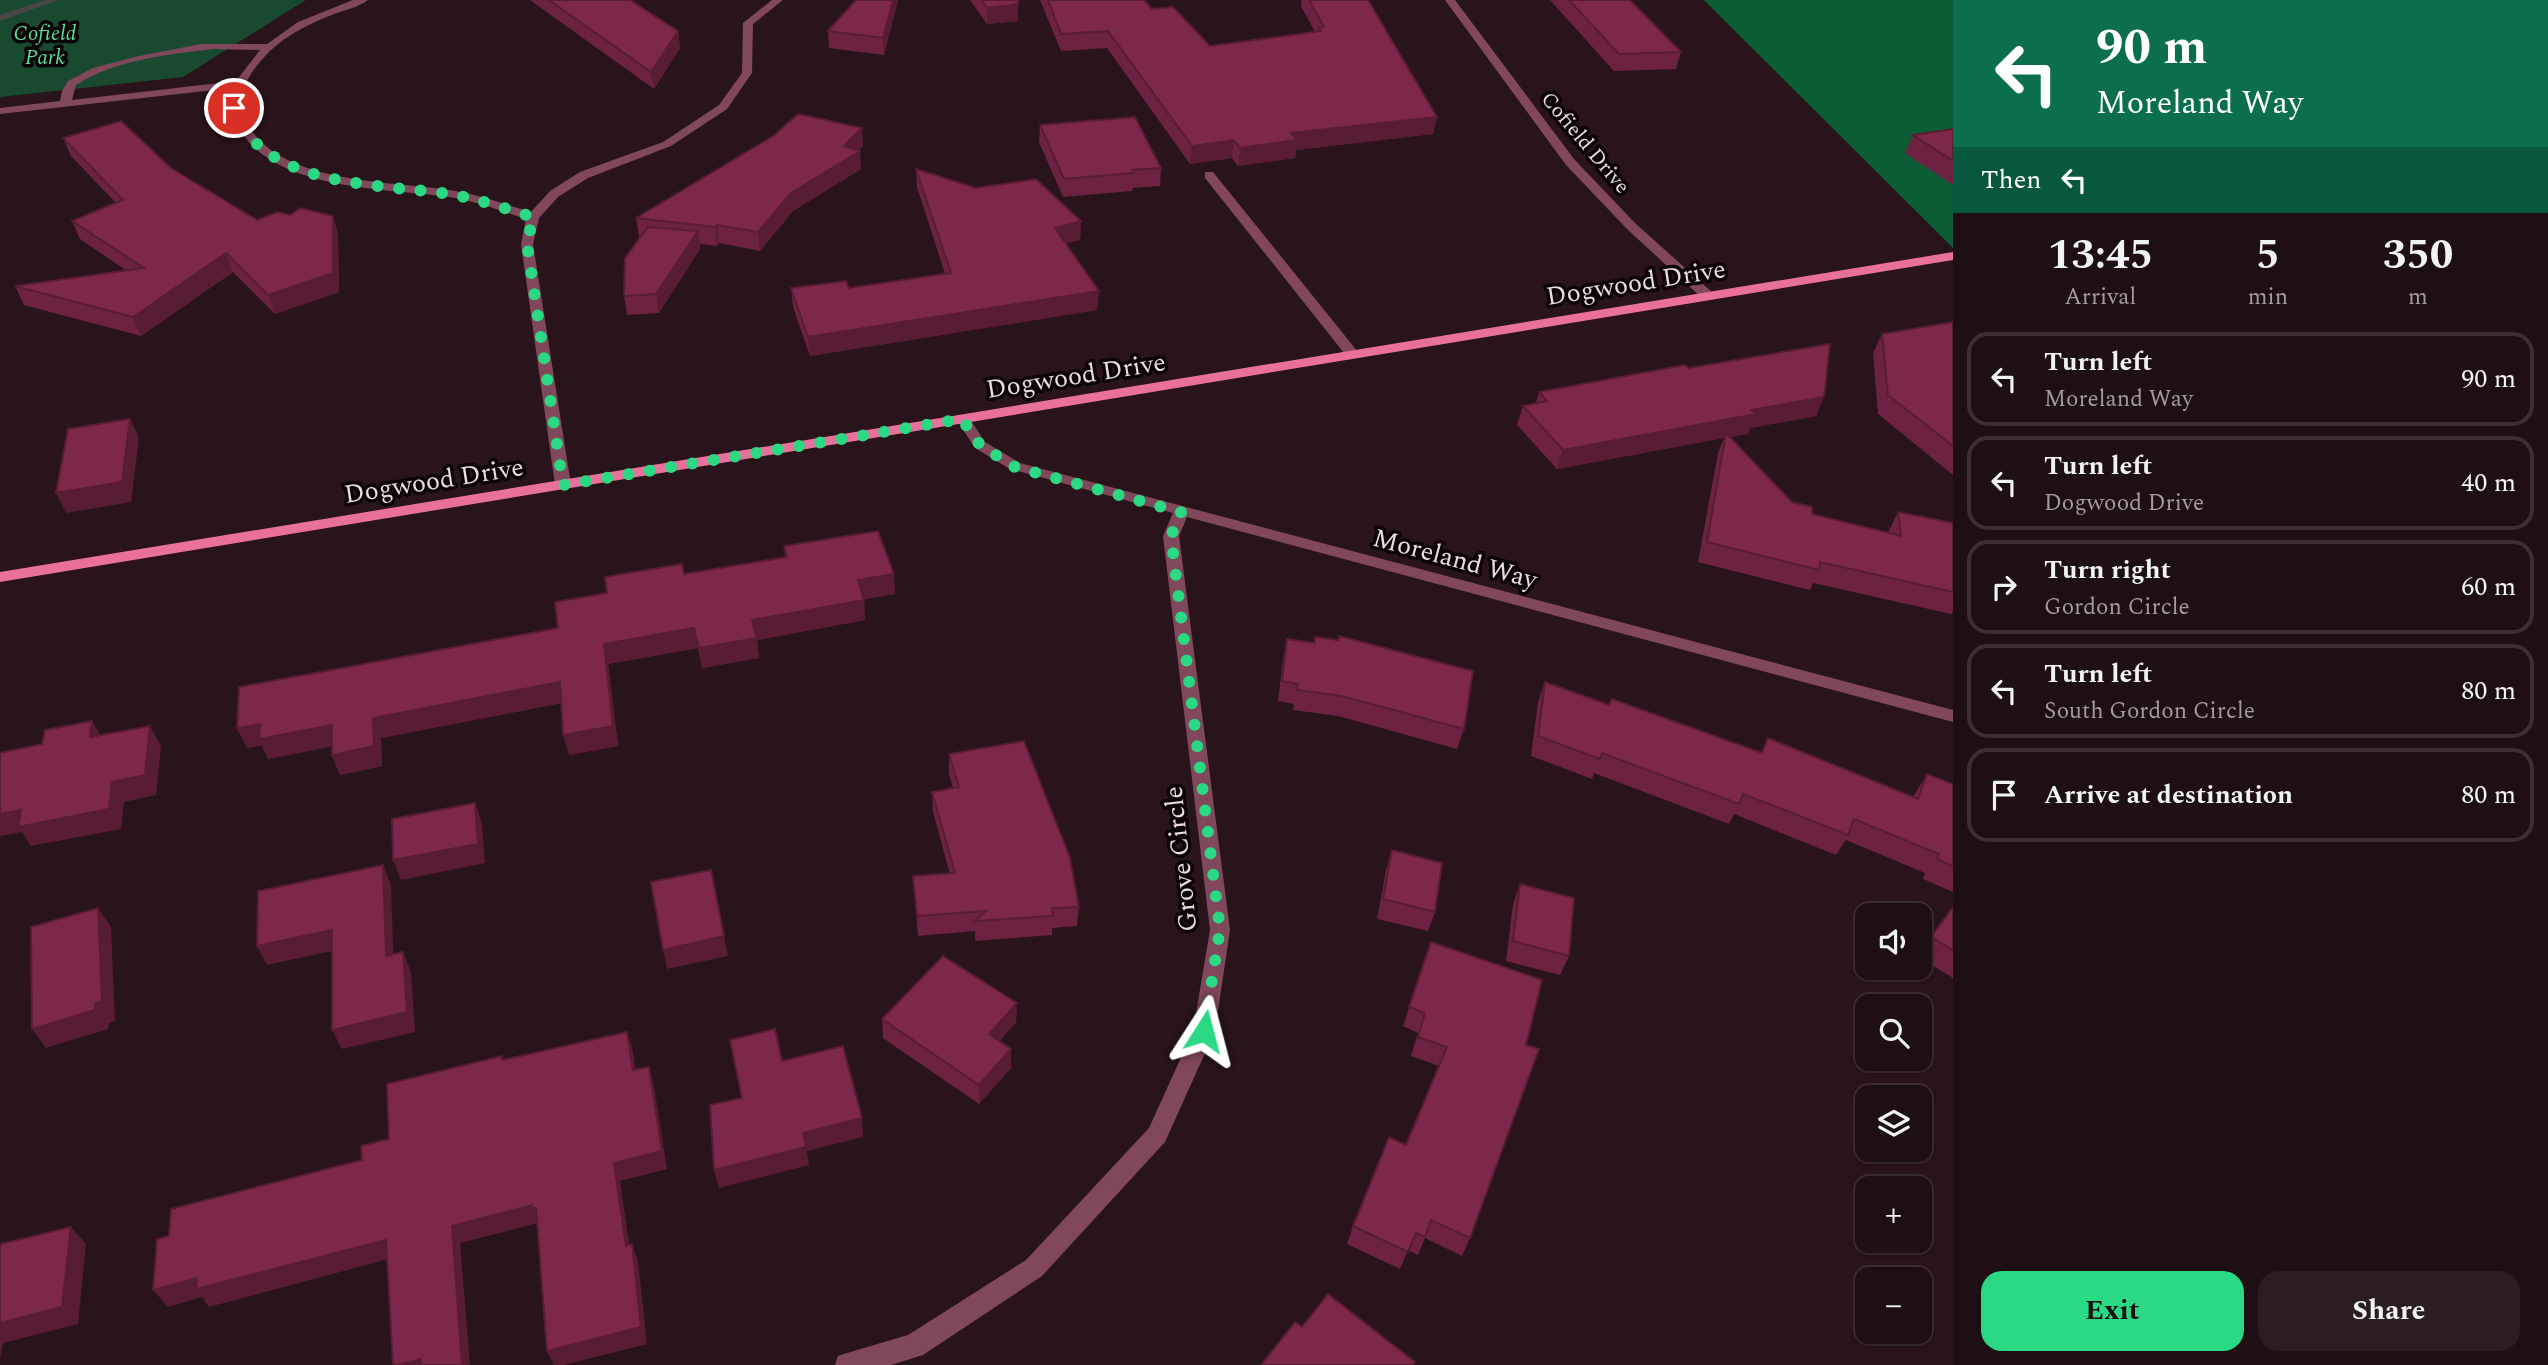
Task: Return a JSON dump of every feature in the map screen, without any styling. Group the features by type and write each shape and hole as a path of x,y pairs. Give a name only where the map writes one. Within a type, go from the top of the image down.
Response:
{"main road":[{"name":"Dogwood Drive","path":"0,577 1953,256"}],"street":[{"path":"363,0 329,11 293,30 269,47 238,84 234,108 240,127 259,147 284,163 339,181 453,195 533,217"},
{"path":"563,485 527,244 533,217 554,194 584,175 667,144 723,107 747,73 748,23 778,0"},
{"name":"Cofield Drive","path":"1451,0 1570,162 1631,226 1708,296"},
{"path":"66,104 66,91 85,74 214,46 269,47"},
{"path":"0,111 238,84"},
{"path":"1209,175 1353,355"},
{"name":"Moreland Way","path":"962,419 980,445 1015,467 1953,716"},
{"name":"Grove Circle","path":"847,1365 914,1346 1034,1268 1157,1135 1204,1031 1220,929 1171,536 1181,512"}],"green space":[{"name":"Cofield Park","path":"0,0 306,0 183,77 0,97"},
{"path":"1704,0 1953,0 1953,248"}],"building":[{"path":"549,0 630,0 678,31 651,72"},
{"path":"856,0 893,0 883,38 828,31"},
{"path":"982,0 1018,0 1018,4 987,8"},
{"path":"1048,0 1144,0 1152,9 1173,7 1210,46 1321,31 1319,27 1324,27 1309,0 1368,0 1437,117 1291,133 1297,140 1240,148 1234,140 1192,146 1108,31 1061,34"},
{"path":"1569,0 1630,0 1681,52 1619,54"},
{"path":"798,114 862,128 844,146 860,151 791,193 758,232 717,225 715,227 636,218 773,136"},
{"path":"1135,117 1161,168 1064,179 1040,125"},
{"path":"121,121 171,168 257,220 278,212 290,215 301,208 333,216 333,273 268,295 226,253 133,317 15,286 144,268 72,221 123,200 63,138"},
{"path":"1953,129 1953,161 1913,135"},
{"path":"916,169 976,188 1036,179 1081,221 1055,228 1099,291 808,337 791,288 846,281 849,288 951,273"},
{"path":"648,227 698,231 656,294 624,296 625,258"},
{"path":"1953,322 1953,446 1888,395 1882,334"},
{"path":"1830,344 1824,397 1751,410 1756,414 1563,450 1523,406 1547,401 1539,392 1685,365 1689,368"},
{"path":"130,419 122,482 56,493 68,429"},
{"path":"1726,433 1792,502 1812,507 1812,514 1901,536 1898,512 1953,523 1953,592 1820,562 1819,570 1707,542"},
{"path":"878,531 894,574 858,580 864,600 752,620 757,638 699,648 694,628 604,644 613,726 563,735 560,682 373,718 374,746 332,755 332,725 259,739 260,724 237,728 239,687 558,628 555,602 607,593 605,577 682,564 684,574 787,557 784,546"},
{"path":"1339,636 1473,671 1464,729 1342,696 1297,690 1298,684 1282,681 1287,639 1315,643 1315,637 1339,640"},
{"path":"1545,682 1609,705 1612,699 1762,753 1768,738 1918,799 1927,774 1953,784 1953,866 1937,859 1939,854 1854,819 1848,835 1743,794 1739,804 1602,753 1600,759 1538,736"},
{"path":"92,721 90,737 150,726 145,775 112,782 109,809 18,827 21,810 0,814 0,753 42,744 45,730"},
{"path":"1024,741 1070,858 1079,907 1052,908 1053,916 975,921 986,911 917,916 913,876 955,873 932,792 959,787 949,754"},
{"path":"475,803 478,844 393,860 392,819"},
{"path":"1392,850 1442,863 1435,912 1383,899"},
{"path":"383,865 386,956 403,952 407,1012 332,1030 332,930 257,946 258,891"},
{"path":"711,870 724,936 663,950 651,882"},
{"path":"1520,884 1574,898 1569,956 1513,941"},
{"path":"1953,907 1953,950 1932,936"},
{"path":"98,908 102,1001 95,1004 95,1010 32,1029 31,927"},
{"path":"1431,942 1542,980 1526,1045 1539,1049 1470,1238 1431,1220 1425,1237 1416,1233 1408,1252 1353,1226 1389,1137 1406,1145 1447,1047 1418,1037 1425,1013 1409,1007"},
{"path":"943,956 1017,1003 989,1034 1011,1049 979,1085 882,1019"},
{"path":"775,1029 782,1061 843,1046 862,1118 803,1133 806,1147 714,1170 710,1105 742,1098 730,1040"},
{"path":"627,1032 633,1070 649,1067 662,1151 614,1163 626,1246 632,1244 641,1327 547,1351 536,1208 532,1208 532,1205 452,1226 462,1365 421,1365 421,1359 393,1365 386,1240 196,1289 197,1278 153,1290 157,1239 169,1236 171,1209 362,1160 361,1146 389,1139 387,1084 502,1056 502,1060"},
{"path":"71,1227 62,1307 0,1323 0,1244"},
{"path":"1328,1294 1415,1362 1413,1365 1261,1365 1295,1322 1302,1327"}],"waterway":[{"path":"0,18 54,0"}],"route":[{"path":"234,108 240,127 259,147 284,163 339,181 453,195 533,217 527,244 563,485 962,419 980,445 1015,467 1181,512 1171,536 1220,929 1204,1031"}]}
